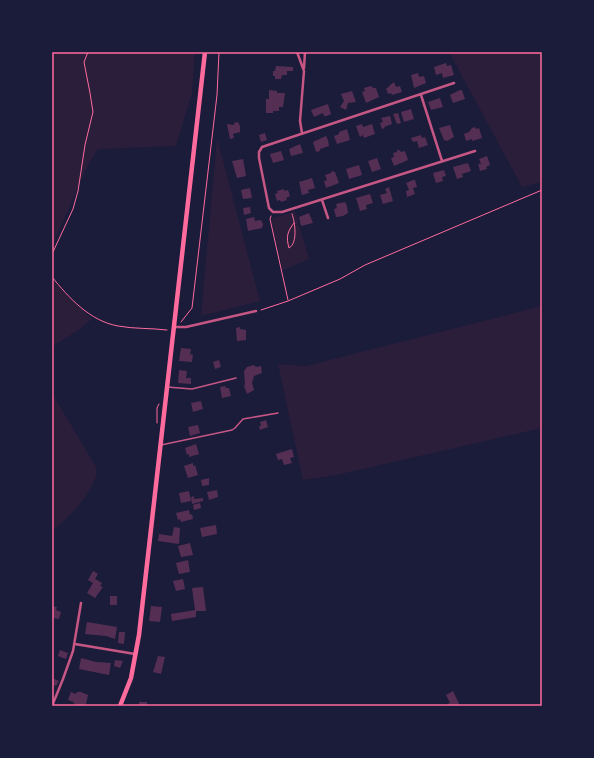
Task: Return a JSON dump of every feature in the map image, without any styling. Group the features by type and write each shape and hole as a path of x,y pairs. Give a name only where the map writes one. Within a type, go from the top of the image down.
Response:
{"main road":[{"path":"120,706 131,678 136,655 168,388 205,52"}],"street":[{"path":"297,52 304,71"},
{"path":"302,133 300,121 305,52"},
{"path":"454,83 265,146 260,150 259,158 268,205 271,211 279,213 475,151"},
{"path":"421,95 442,161"},
{"path":"322,200 328,218"},
{"path":"174,328 256,311"},
{"path":"52,706 63,679 74,644 81,603"},
{"path":"74,644 136,655"}],"lane":[{"path":"168,388 192,389 236,378"},
{"path":"161,445 232,430 243,419 278,413"}],"path":[{"path":"52,254 73,209 93,112 84,62 88,52"},
{"path":"180,327 183,318 192,308 217,95 219,52"},
{"path":"256,311 268,309 340,279 365,265 542,190"},
{"path":"291,209 294,223 294,242 289,248 287,241 288,233 294,223"},
{"path":"273,212 270,219 288,301"},
{"path":"52,277 81,308 102,321 117,326 174,328"},
{"path":"157,425 156,419 159,403"}],"shaded area":[{"path":"52,52 195,52 192,93 176,146 97,150 86,169 52,247"},
{"path":"449,52 542,52 542,182 522,187"},
{"path":"217,138 260,301 201,316"},
{"path":"295,211 309,259 283,270 271,219"},
{"path":"52,280 92,319 80,329 52,347"},
{"path":"542,306 542,428 337,475 303,480 278,364 306,366"},
{"path":"52,393 96,467 97,473 85,498 66,519 52,531"}],"building":[{"path":"446,63 447,66 451,65 454,75 443,78 442,73 436,75 434,67"},
{"path":"276,66 293,67 293,71 287,71 287,75 282,75 281,79 275,79 275,76 273,76 273,71 275,71"},
{"path":"418,73 419,77 424,76 426,83 414,88 411,75"},
{"path":"394,82 396,87 400,86 402,92 392,95 391,93 388,94 386,88"},
{"path":"371,86 376,88 379,97 366,103 362,92 365,91 364,88"},
{"path":"269,90 277,91 277,93 285,93 283,107 279,107 279,111 273,111 273,113 266,113 266,99 269,99"},
{"path":"462,90 465,99 453,103 450,95"},
{"path":"352,91 356,102 348,103 346,110 340,107 344,101 341,94"},
{"path":"440,98 443,107 431,110 428,102"},
{"path":"328,104 331,114 324,116 323,113 314,117 311,110"},
{"path":"411,109 414,119 404,122 401,112"},
{"path":"398,113 401,123 397,124 393,114"},
{"path":"390,116 392,124 382,129 380,123 383,122 381,118"},
{"path":"238,122 240,132 233,134 234,138 230,139 227,124 234,125 234,123"},
{"path":"362,124 363,127 372,124 375,134 364,138 363,135 360,137 356,126"},
{"path":"450,125 454,137 447,141 444,140 439,128"},
{"path":"475,127 476,129 479,128 482,138 466,141 464,134"},
{"path":"347,129 350,140 337,144 334,136"},
{"path":"265,133 267,140 261,142 259,135"},
{"path":"421,135 422,138 425,137 428,145 419,148 417,141 413,142 411,138"},
{"path":"326,136 329,146 316,152 313,142"},
{"path":"300,144 303,153 291,156 289,149"},
{"path":"397,150 401,152 405,151 408,160 394,166 391,158 394,157 393,153 397,152"},
{"path":"281,151 284,160 273,163 270,154"},
{"path":"487,156 490,165 486,167 487,169 480,171 478,164 481,164 479,159"},
{"path":"377,158 381,169 372,172 368,161"},
{"path":"243,159 246,176 237,178 232,161"},
{"path":"468,163 471,171 462,174 463,177 457,179 453,167"},
{"path":"359,165 362,175 349,179 346,169"},
{"path":"444,170 446,176 442,177 443,181 436,183 433,173"},
{"path":"332,171 335,172 339,183 326,188 324,181 327,180 325,175 331,173"},
{"path":"312,178 315,188 308,190 309,193 302,195 299,182"},
{"path":"415,180 417,187 413,188 415,194 407,197 406,191 409,190 406,183"},
{"path":"389,187 393,201 383,204 380,195 387,193 385,189"},
{"path":"250,188 252,198 243,199 241,190"},
{"path":"284,189 284,191 288,190 290,196 286,198 287,200 281,202 280,200 277,201 275,194 278,193 277,191"},
{"path":"370,194 373,203 366,205 367,209 360,211 356,198"},
{"path":"345,202 348,213 343,216 336,217 334,209 337,208 336,204"},
{"path":"250,207 251,213 244,215 243,208"},
{"path":"309,213 313,223 301,226 299,217"},
{"path":"254,217 255,221 261,220 263,224 262,228 248,231 246,219"},
{"path":"240,327 240,329 246,330 246,340 237,341 236,328"},
{"path":"181,348 191,349 190,354 193,355 192,362 179,361"},
{"path":"219,360 221,367 215,369 213,362"},
{"path":"254,365 256,367 261,366 262,373 254,376 252,383 254,390 247,394 244,386 244,371 247,367"},
{"path":"179,370 187,371 186,378 191,378 191,384 178,383"},
{"path":"225,386 226,388 229,388 231,396 222,398 220,387"},
{"path":"201,401 203,409 193,412 191,403"},
{"path":"266,420 268,427 260,430 260,422"},
{"path":"198,425 200,433 190,436 188,427"},
{"path":"196,444 199,454 189,457 189,454 187,455 185,448"},
{"path":"292,449 294,457 290,458 292,463 284,465 282,459 278,460 276,454"},
{"path":"193,463 198,475 188,478 184,466"},
{"path":"209,478 209,485 202,486 201,480"},
{"path":"217,490 218,497 209,500 207,492"},
{"path":"189,491 191,501 181,503 179,493"},
{"path":"194,496 194,499 203,498 203,501 192,504 191,497"},
{"path":"200,503 201,508 194,510 193,505"},
{"path":"189,510 193,519 181,522 180,519 178,520 176,513"},
{"path":"216,525 217,534 202,537 200,528"},
{"path":"174,527 180,528 179,544 158,541 159,534 172,536"},
{"path":"190,543 193,555 181,557 178,546"},
{"path":"188,560 190,572 179,574 176,563"},
{"path":"93,571 98,574 95,579 102,583 100,586 103,587 95,598 87,593 93,583 88,580"},
{"path":"183,579 185,589 176,591 173,581"},
{"path":"203,587 206,611 196,611 196,617 172,621 171,614 195,610 192,588"},
{"path":"110,596 117,596 117,605 110,605"},
{"path":"52,606 57,607 56,610 61,612 59,619 52,618"},
{"path":"151,606 162,607 160,622 149,621"},
{"path":"87,622 117,627 115,639 106,636 85,634"},
{"path":"119,632 125,632 124,644 118,643"},
{"path":"60,650 68,653 66,659 58,656"},
{"path":"158,656 165,657 161,674 153,672"},
{"path":"81,658 96,662 111,663 109,675 79,669"},
{"path":"115,660 123,661 120,668 114,666"},
{"path":"52,678 59,681 56,686 52,684"},
{"path":"453,691 460,706 448,706 447,704 450,703 446,695"},
{"path":"71,692 76,694 77,692 81,692 88,695 86,704 84,706 78,706 73,703 74,702 68,700"},
{"path":"139,702 147,702 147,706 139,706"}]}
